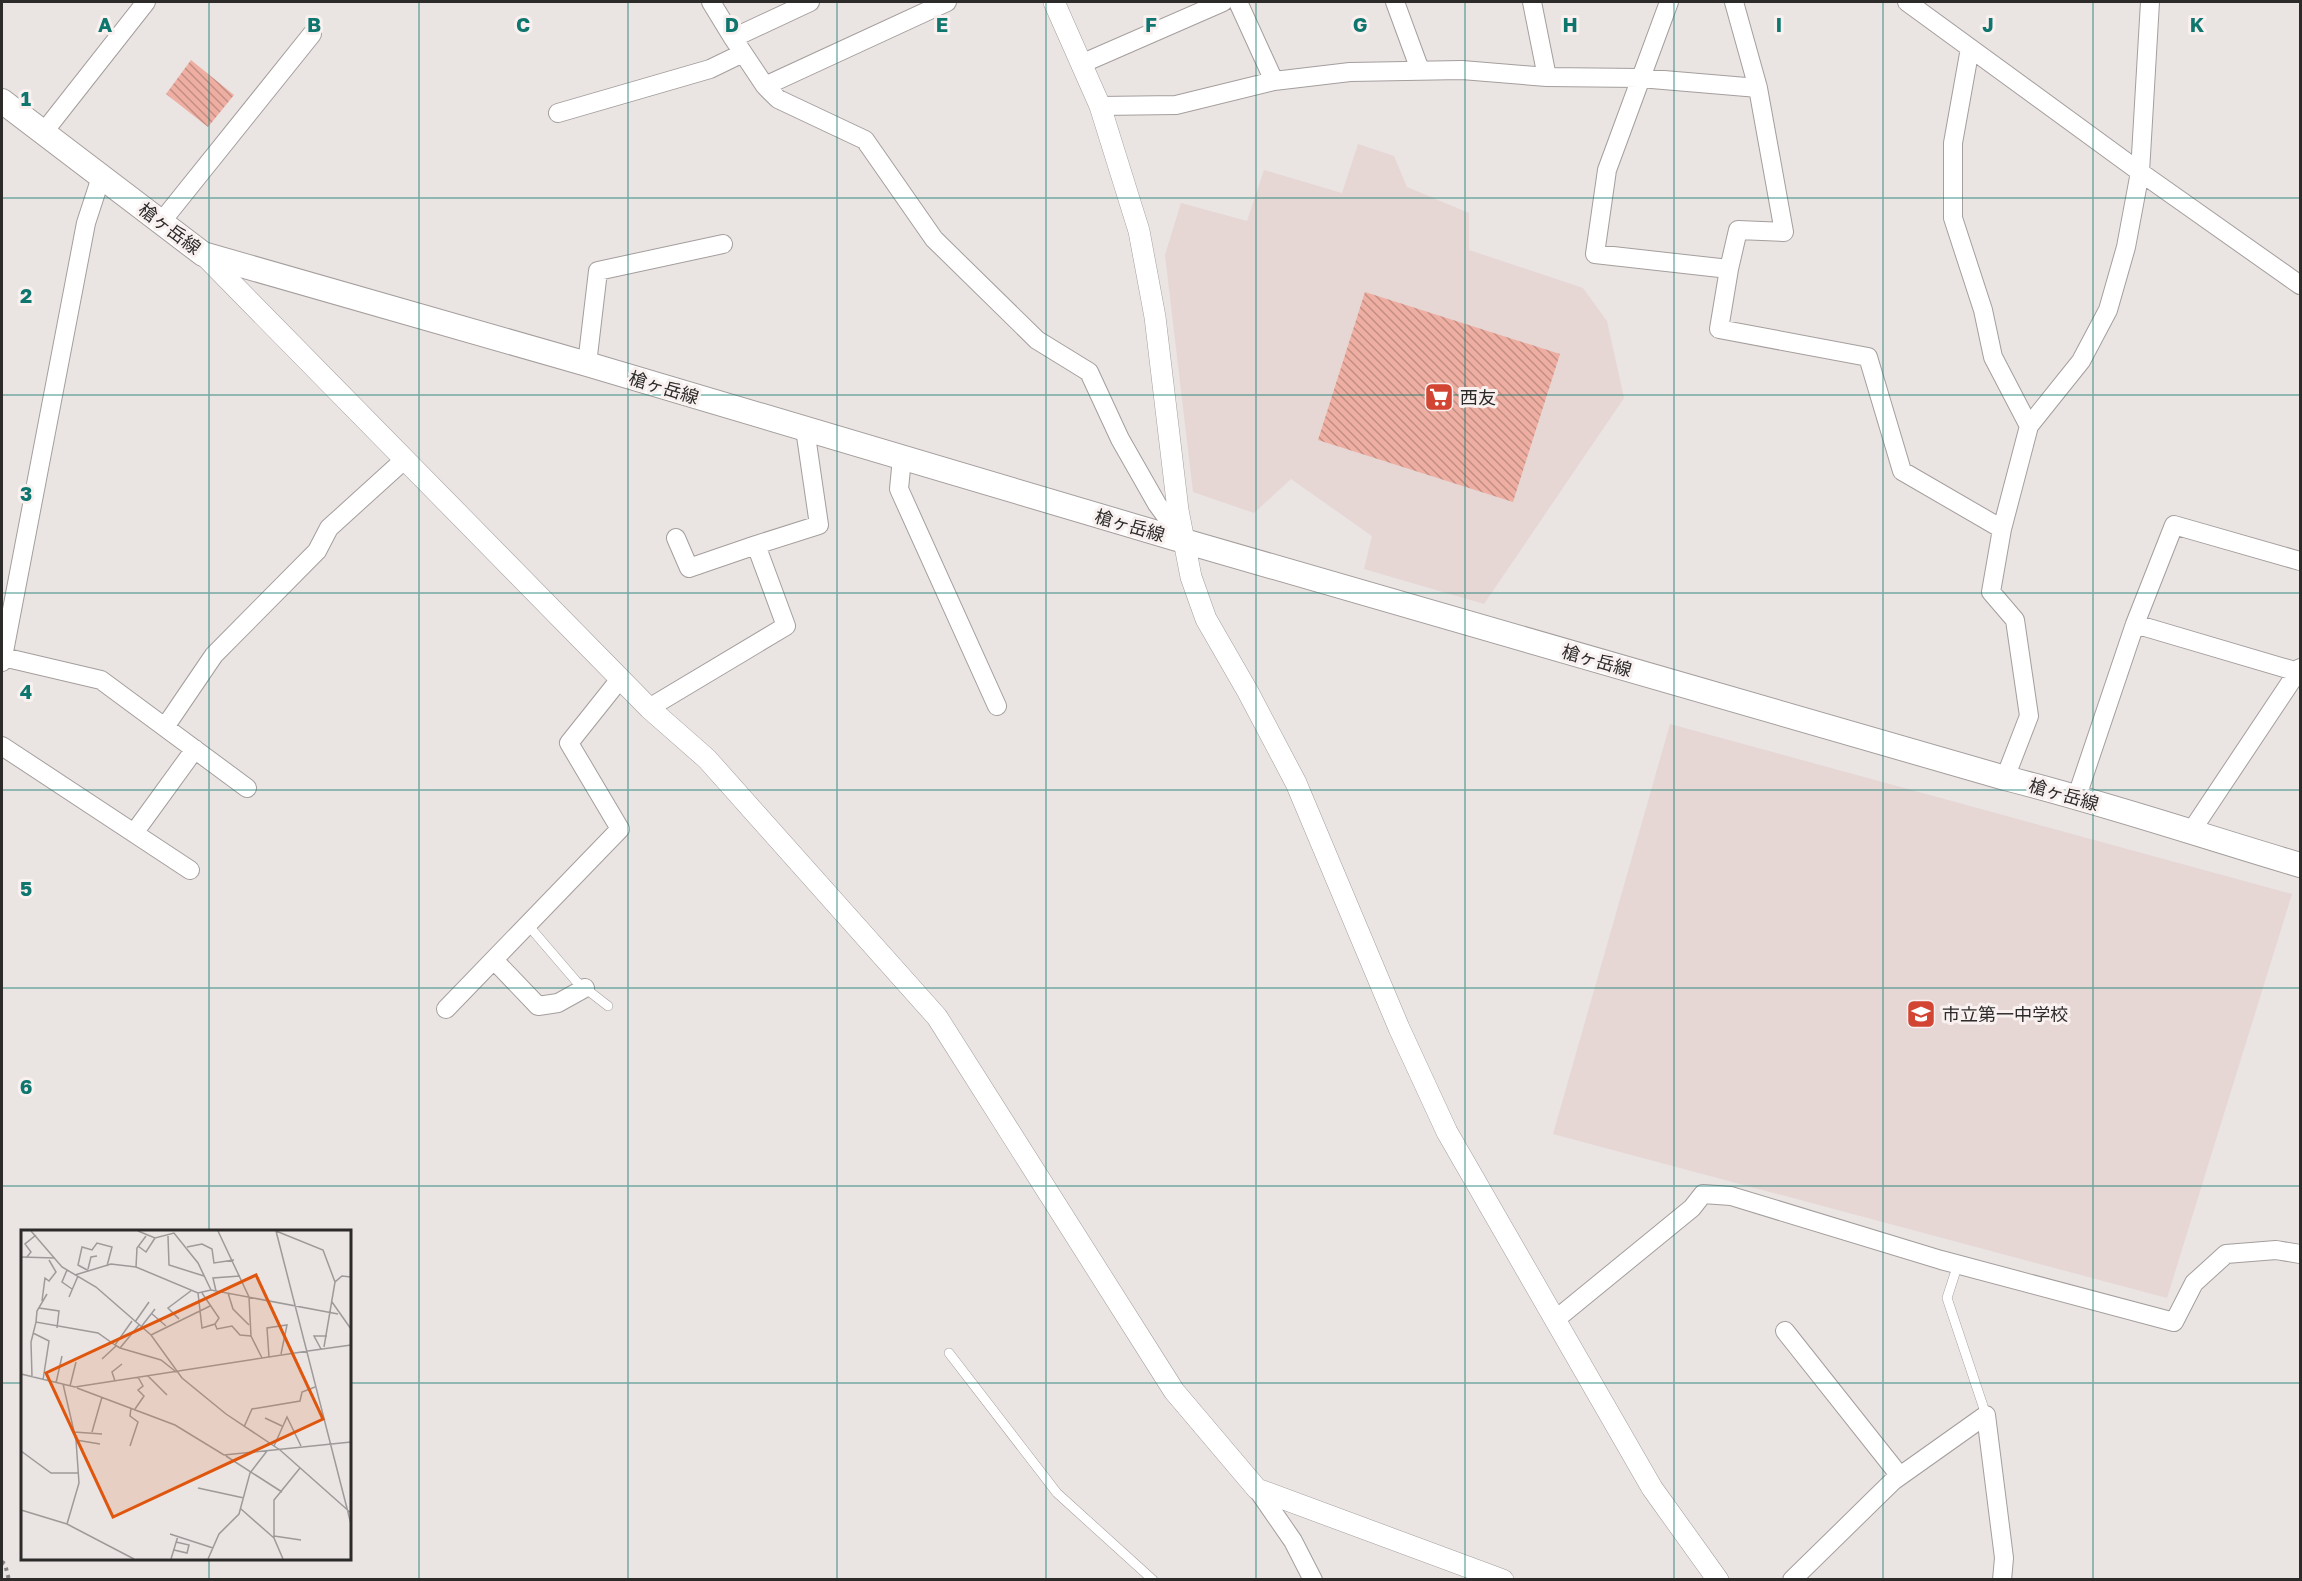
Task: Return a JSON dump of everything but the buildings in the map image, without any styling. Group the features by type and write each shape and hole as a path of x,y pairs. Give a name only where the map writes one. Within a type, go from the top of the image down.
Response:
{"main road":[{"name":"槍ヶ岳線","path":"2,100 203,254 2005,778 2077,796 2190,833 2301,865"}],"street":[{"path":"43,133 146,2"},
{"path":"711,2 765,86 778,99 865,141 934,239 1037,340 1089,372 1120,439 1157,504 1184,540"},
{"path":"558,113 710,69 738,46 810,2"},
{"path":"765,86 947,2"},
{"path":"1054,2 1100,106 1141,242 1155,317 1178,510 1191,577 1206,619 1296,783 1399,1028 1442,1121 1652,1488 1718,1580"},
{"path":"1081,64 1222,2"},
{"path":"1238,2 1274,81"},
{"path":"1395,2 1420,70"},
{"path":"1532,2 1547,77"},
{"path":"1669,2 1607,170 1595,254 1729,269"},
{"path":"1734,2 1758,88 1784,232 1738,230 1719,329 1868,357 1902,471 2002,529"},
{"path":"1907,2 2140,172 2301,285"},
{"path":"2005,778 2029,716 2015,620 1991,592 2002,529 2028,426 2081,360 2108,310 2126,247 2140,172 2150,2"},
{"path":"162,221 312,34"},
{"path":"1970,48 1953,143 1953,218 1983,310 1993,357 2028,426"},
{"path":"1100,106 1176,105 1274,81 1350,72 1420,70 1462,70 1547,77 1640,78 1758,88"},
{"path":"101,177 86,223 2,659 101,680 247,788"},
{"path":"587,364 598,271 723,244"},
{"path":"203,254 620,679 707,759 938,1017 1174,1391 1257,1489 1293,1541 1313,1580"},
{"path":"676,538 689,568 819,525 805,429"},
{"path":"902,458 899,489 997,706"},
{"path":"165,727 214,655 317,551 329,528 404,460"},
{"path":"2077,796 2135,624 2174,525 2301,561"},
{"path":"649,708 786,626 756,545"},
{"path":"2135,624 2299,670 2190,833"},
{"path":"446,1009 620,829 569,743 620,679"},
{"path":"2,746 190,870"},
{"path":"134,833 195,749"},
{"path":"494,960 538,1006 558,1004 585,988"},
{"path":"1556,1320 1692,1208 1702,1194 1731,1196 1958,1264 2174,1322 2194,1283 2226,1254 2276,1250 2301,1254"},
{"path":"1785,1331 1900,1476"},
{"path":"1792,1580 1900,1476 1986,1415 2004,1558 2002,1580"},
{"path":"1257,1489 1503,1580"}],"lane":[{"path":"528,925 576,981 608,1006"},
{"path":"1958,1264 1947,1298 1986,1415"},
{"path":"950,1353 1057,1493 1153,1580"}],"path":[{"path":"2,1562 5,1564 9,1580"}],"shaded area":[{"path":"1358,144 1394,156 1407,187 1469,213 1469,250 1583,288 1607,321 1624,398 1484,604 1364,569 1372,536 1291,479 1254,513 1193,492 1165,255 1181,203 1247,221 1264,170 1342,193"},
{"name":"市立第一中学校","path":"1670,724 2292,894 2167,1298 1553,1134"}],"place":[{"name":"西友","path":"1439,397"},
{"name":"市立第一中学校","path":"1921,1014"}]}
